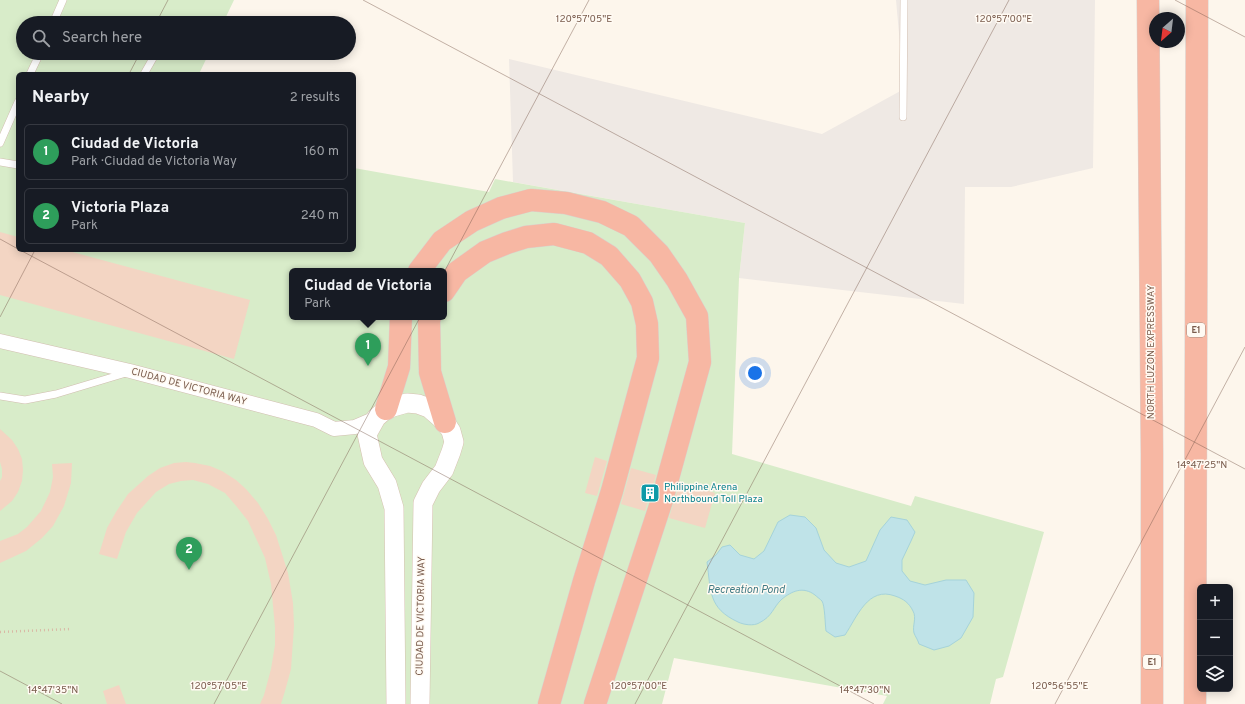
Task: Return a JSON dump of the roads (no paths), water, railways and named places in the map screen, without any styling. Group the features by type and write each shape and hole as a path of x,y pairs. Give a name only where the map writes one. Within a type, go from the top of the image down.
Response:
{"highway":[{"name":"NORTH LUZON EXPRESSWAY","path":"1148,0 1152,454 1152,704"},
{"name":"E1","path":"1195,704 1197,0"},
{"path":"421,268 442,241 472,221 501,208 531,200 566,203 602,212 631,226 659,254 677,280 697,316 700,362 662,500 594,704"},
{"path":"447,286 456,272 485,252 507,242 526,237 554,234 588,243 609,256 630,280 642,302 647,324 648,358 612,492 584,581 549,704"},
{"path":"381,414 399,367 401,320"},
{"path":"429,320 430,372 446,422"},
{"path":"1142,704 1152,619"},
{"path":"1195,660 1200,704"}],"main road":[{"path":"396,704 394,508 387,484 373,461 367,434 381,414 407,403 418,404 429,408 446,422"},
{"name":"CIUDAD DE VICTORIA WAY","path":"420,704 423,503 431,487 444,470 454,442 451,431 446,422"}],"street":[{"name":"CIUDAD DE VICTORIA WAY","path":"0,341 130,372 316,420 334,429 355,427 381,414"}],"lane":[{"path":"56,16 63,0"},
{"path":"903,117 904,0"},
{"path":"31,72 37,60"},
{"path":"145,72 152,60"},
{"path":"0,143 16,107"},
{"path":"0,162 16,165"},
{"path":"0,396 25,400 48,396 130,372"}],"water":[{"name":"Recreation Pond","path":"790,515 805,517 816,528 824,550 836,563 849,567 866,561 880,530 891,517 907,520 915,532 902,560 902,571 910,581 925,585 946,580 966,580 974,593 973,617 961,638 949,646 934,650 919,644 914,633 915,616 911,608 901,598 886,594 877,595 870,599 859,612 845,635 835,637 826,631 822,601 811,592 802,590 794,592 782,599 764,620 757,624 743,624 728,617 716,605 713,598 707,562 716,555 722,547 730,545 740,555 754,559 764,551 778,522"}],"place":[{"name":"Ciudad de Victoria","path":"368,366"},
{"name":"Philippine Arena Northbound Toll Plaza","path":"650,493"},
{"name":"Victoria Plaza","path":"189,570"}]}
